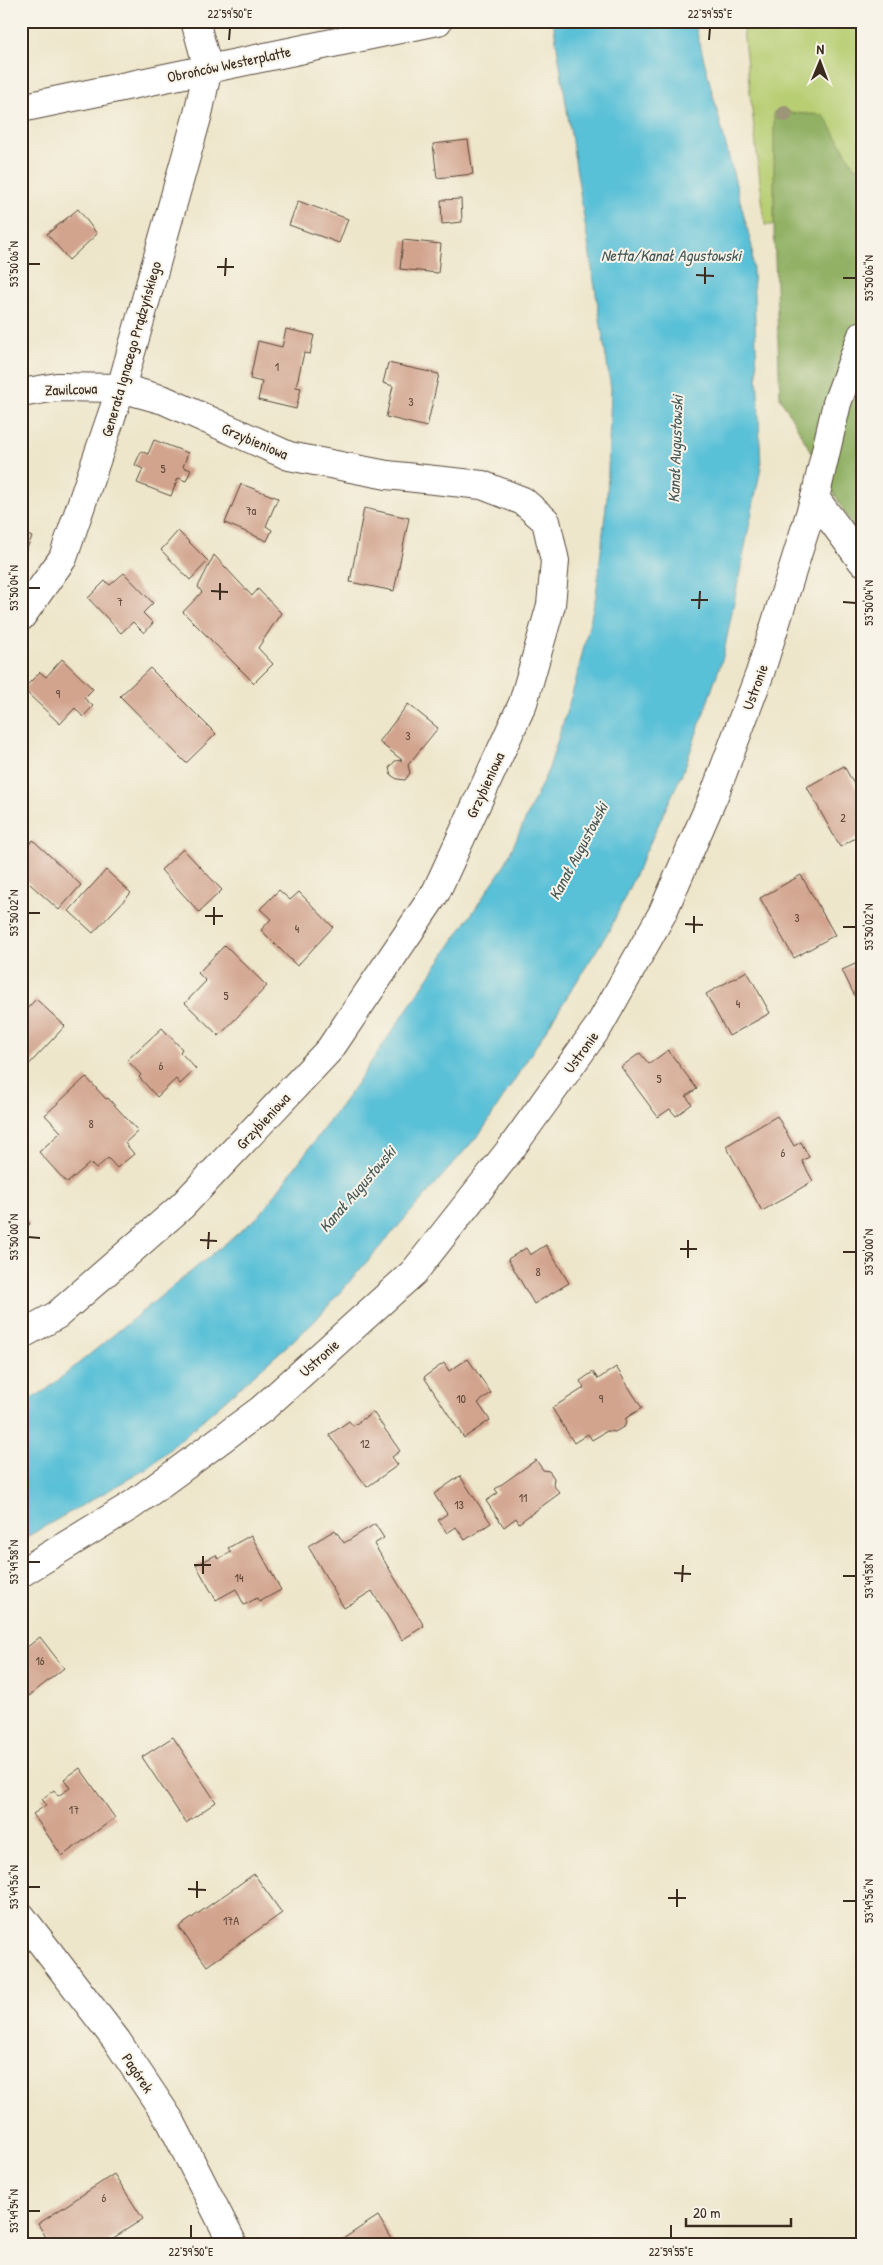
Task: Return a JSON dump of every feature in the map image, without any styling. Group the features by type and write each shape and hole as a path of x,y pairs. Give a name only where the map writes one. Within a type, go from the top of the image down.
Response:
{"street":[{"path":"195,21 208,68"},
{"name":"Obrońców Westerplatte","path":"21,108 438,21"},
{"name":"Generała Ignacego Prądzyńskiego","path":"21,617 63,558 120,388 198,114 208,68"},
{"name":"Ustronie","path":"21,1573 132,1505 262,1409 414,1272 510,1150 599,1026 662,914 715,793 760,673 815,498 837,403 862,335"},
{"name":"Zawilcowa","path":"21,393 57,387 120,388"},
{"name":"Grzybieniowa","path":"21,1335 57,1315 182,1206 330,1049 436,892 522,703 551,605 555,562 546,521 523,501 482,485 386,475 289,456 164,400 120,388"},
{"path":"815,498 862,561"},
{"name":"Pagórek","path":"21,1916 117,2041 171,2122 233,2244"}],"green space":[{"path":"742,21 862,21 862,225 765,225"},
{"path":"774,112 824,115 854,167 862,169 862,543 780,397 774,231"}],"water":[{"name":"Netta/Kanał Agustowski","path":"553,21 694,21 752,247 761,467 723,657 685,767 610,929 482,1131 313,1323 148,1468 21,1540 21,1405 46,1390 259,1216 355,1086 504,866 549,768 575,684 596,596 607,497 611,389"}],"building":[{"path":"468,140 473,174 437,178 433,144"},
{"path":"461,199 462,222 442,224 441,200"},
{"path":"298,201 348,219 339,243 289,225"},
{"path":"78,209 97,234 69,260 47,234"},
{"path":"403,240 441,244 438,273 400,269"},
{"path":"286,329 314,335 310,354 304,353 296,387 301,388 296,409 258,400 262,382 250,379 258,341 282,347"},
{"path":"388,363 439,374 427,427 386,417 393,386 383,383"},
{"path":"154,440 188,453 183,467 191,470 186,481 178,478 171,496 137,483 143,469 135,465 141,451 148,454"},
{"path":"21,478 26,480 21,493"},
{"path":"241,484 278,498 266,526 272,530 267,541 225,523"},
{"path":"364,508 409,518 394,591 350,582"},
{"path":"178,531 208,561 190,580 161,550"},
{"path":"21,532 32,537 21,561"},
{"path":"214,555 252,596 258,589 281,613 258,648 273,664 254,683 183,612 202,592 198,587"},
{"path":"124,573 153,603 143,613 153,623 144,633 133,622 121,633 88,598 105,581 110,585"},
{"path":"62,659 93,689 84,698 93,706 83,717 75,708 60,724 23,689 40,672 46,677"},
{"path":"150,668 216,734 186,763 120,696"},
{"path":"408,704 438,728 408,765 410,773 405,780 397,779 391,775 389,768 395,761 402,760 379,742"},
{"path":"844,766 862,799 862,834 840,847 807,787"},
{"path":"33,840 81,885 59,910 21,876 21,853"},
{"path":"183,849 222,890 199,912 161,870"},
{"path":"106,870 131,893 93,933 69,911"},
{"path":"801,875 835,935 794,958 760,898"},
{"path":"279,890 290,900 299,892 333,927 297,966 261,930 271,919 260,909"},
{"path":"225,945 267,986 219,1036 185,1003 206,981 198,973"},
{"path":"862,961 862,1011 842,970"},
{"path":"747,971 770,1013 729,1036 706,994"},
{"path":"36,999 65,1026 21,1073 21,1015"},
{"path":"162,1028 182,1049 180,1052 196,1069 180,1084 176,1079 157,1097 127,1060"},
{"path":"668,1050 697,1089 686,1096 692,1104 676,1116 670,1109 658,1117 621,1067 640,1053 649,1064"},
{"path":"86,1077 138,1131 125,1143 134,1154 117,1168 108,1158 96,1169 90,1163 67,1183 39,1152 61,1132 45,1115"},
{"path":"777,1116 794,1146 801,1142 809,1157 802,1161 813,1181 762,1211 726,1146"},
{"path":"21,1212 30,1224 21,1230"},
{"path":"546,1245 569,1283 534,1304 508,1259 526,1248 530,1255"},
{"path":"468,1359 491,1393 478,1403 490,1420 464,1438 424,1377 444,1363 449,1371"},
{"path":"616,1367 642,1408 626,1418 625,1426 615,1432 607,1431 592,1440 588,1434 574,1443 552,1408 584,1388 580,1381 593,1372 598,1379"},
{"path":"373,1412 400,1451 392,1457 398,1465 367,1487 329,1435 349,1421 353,1426"},
{"path":"536,1460 543,1470 549,1471 554,1478 553,1485 560,1493 519,1523 516,1518 504,1527 486,1501 498,1493 495,1489"},
{"path":"460,1476 491,1523 465,1540 456,1527 447,1533 438,1520 447,1514 434,1494"},
{"path":"375,1524 384,1538 374,1544 424,1626 402,1640 372,1591 344,1608 308,1546 335,1530 344,1543"},
{"path":"251,1535 281,1590 259,1602 257,1598 244,1605 236,1589 216,1600 196,1565 216,1555 218,1559 231,1552 228,1548"},
{"path":"40,1637 64,1668 29,1696 21,1686 21,1652"},
{"path":"173,1737 216,1802 186,1823 142,1757"},
{"path":"80,1768 115,1818 62,1856 33,1814 46,1805 42,1799 54,1790 58,1796 70,1788 64,1779"},
{"path":"254,1874 282,1913 207,1966 179,1927"},
{"path":"114,2174 143,2219 104,2244 50,2244 38,2224"},
{"path":"378,2216 395,2244 335,2244"}],"water label":[{"name":"Kanał Augustowski","path":"675,449"},
{"name":"Kanał Augustowski","path":"578,851"},
{"name":"Kanał Augustowski","path":"357,1189"}]}
